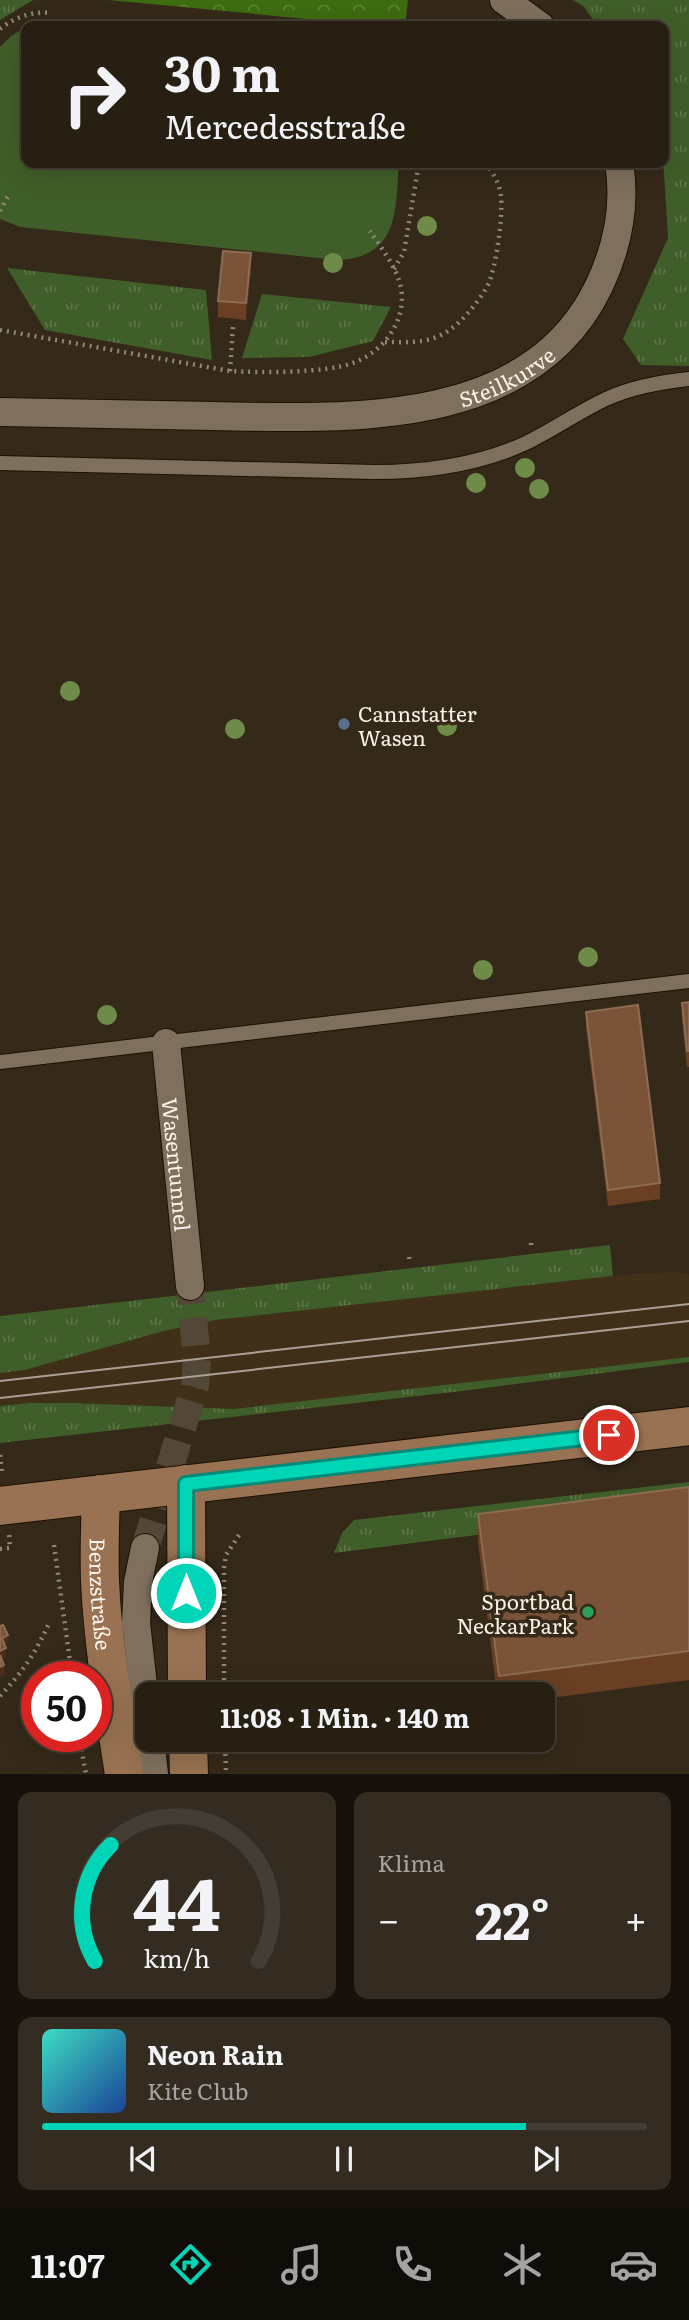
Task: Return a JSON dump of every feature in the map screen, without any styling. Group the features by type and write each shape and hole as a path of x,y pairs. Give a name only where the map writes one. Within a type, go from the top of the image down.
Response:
{"main road":[{"path":"0,1506 689,1426"},
{"path":"186,1484 187,1682"},
{"name":"Benzstraße","path":"101,1494 102,1611 124,1774"},
{"path":"188,1752 189,1774"}],"street":[{"path":"504,0 533,21"},
{"name":"Steilkurve","path":"0,412 252,416 375,414 409,411 470,396 493,387 525,369 563,339 592,300 607,269 617,236 621,206 619,168"},
{"name":"Wasentunnel","path":"166,1043 190,1286"},
{"path":"143,1682 136,1623 138,1582 145,1548"},
{"path":"151,1752 154,1774"}],"lane":[{"path":"0,463 420,471 476,461 504,452 606,400 665,381 689,379"},
{"path":"0,1062 689,982"}],"path":[{"path":"0,29 13,19 51,13"},
{"path":"394,269 404,252 418,168"},
{"path":"384,342 425,341 441,336 466,315 487,287 495,263 501,209 498,184 489,168"},
{"path":"0,211 8,196"},
{"path":"0,330 230,371 337,368 366,357 384,342 396,324 402,300 394,269 370,231"},
{"path":"230,371 233,326"},
{"path":"531,1243 531,1249"},
{"path":"409,1256 410,1264"},
{"path":"224,1682 224,1568 226,1555 239,1535"},
{"path":"54,1545 70,1661"},
{"path":"0,1549 10,1548"},
{"path":"0,1696 26,1666 48,1623"},
{"path":"82,1752 86,1774"},
{"path":"225,1752 226,1774"}],"shaded area":[{"path":"632,1274 689,1274 689,1357 233,1409 74,1403 0,1406 0,1373 26,1370 164,1331 215,1320"}],"green space":[{"path":"0,0 33,0 0,20"},
{"path":"109,0 408,0 406,21 328,21"},
{"path":"573,0 689,0 689,366 641,365 623,339 668,238 664,168 669,168 669,21 594,21 583,6"},
{"path":"21,30 21,168 399,168 390,228 373,250 358,257 338,260 20,227 0,219 0,47"},
{"path":"7,268 206,290 212,360 45,330"},
{"path":"262,294 391,307 373,341 309,357 242,358"},
{"path":"610,1245 613,1276 215,1320 164,1331 25,1370 0,1373 0,1316"},
{"path":"689,1357 689,1362 462,1391 0,1443 0,1406 74,1403 233,1409"},
{"path":"689,1482 689,1508 334,1553 342,1533 354,1520"}],"building":[{"path":"223,251 251,253 246,303 218,301"},
{"path":"689,1002 689,1051 687,1051 682,1003"},
{"path":"638,1005 660,1183 608,1190 586,1012"},
{"name":"Sportbad NeckarPark","path":"689,1487 689,1651 499,1676 478,1514"},
{"path":"3,1625 8,1635 2,1638 6,1648 0,1651 0,1626"}],"tunnel":[{"path":"145,1548 195,1386 197,1359 190,1286"}],"tram line":[{"path":"0,1381 689,1304"},
{"path":"0,1398 689,1321"}],"place":[{"name":"Cannstatter Wasen","path":"344,724"},
{"name":"Sportbad NeckarPark","path":"588,1612"}],"route":[{"path":"186,1593 186,1484 609,1435"}]}
